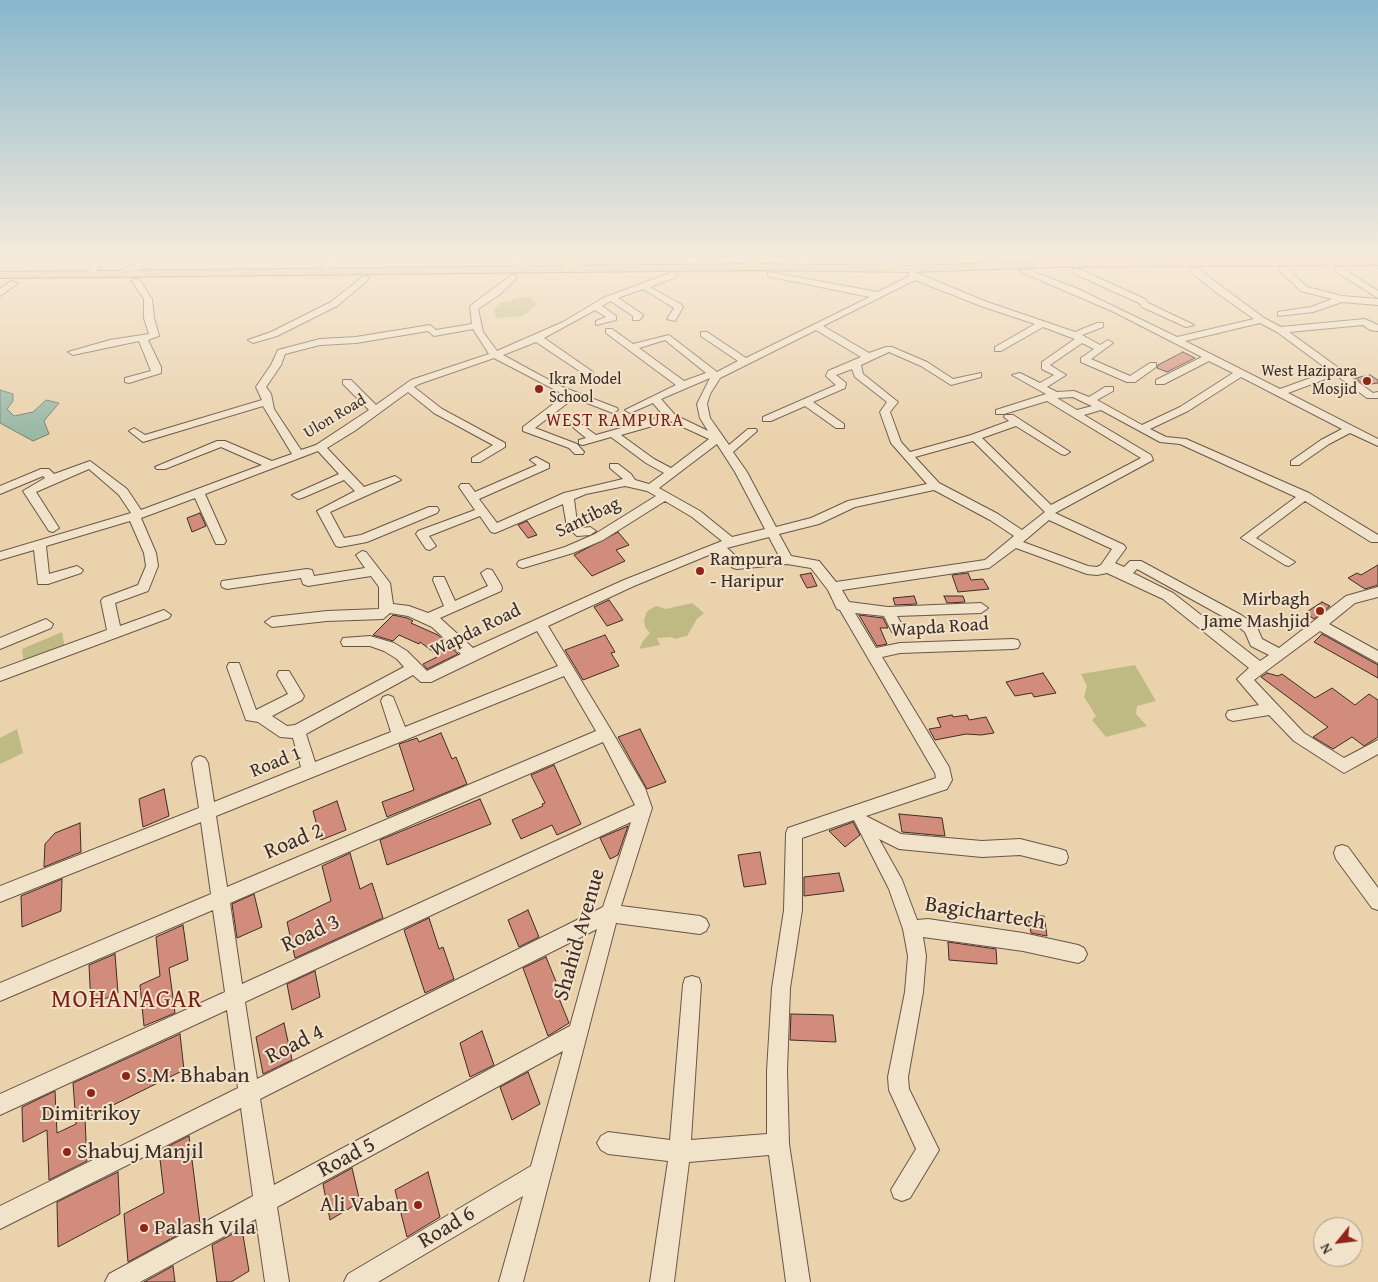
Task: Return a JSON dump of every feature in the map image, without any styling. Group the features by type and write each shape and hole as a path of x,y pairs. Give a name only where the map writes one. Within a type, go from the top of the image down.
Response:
{"street":[{"path":"73,352 110,343 154,336 149,316"},
{"path":"252,340 274,334 310,316"},
{"path":"475,316 478,332 495,355 572,395 613,410"},
{"name":"Ulon Road","path":"0,556 136,516 299,456 337,438 408,387 422,380 495,355 555,331 579,316"},
{"path":"599,323 613,318 610,316"},
{"path":"787,560 741,472 717,439 705,418 702,404 705,394 716,376 837,316"},
{"path":"1023,316 1104,346 1084,360 1131,380 1153,365"},
{"path":"1127,316 1378,443"},
{"path":"1169,316 1189,325"},
{"path":"1255,316 1280,330 1371,396 1378,395"},
{"path":"1176,340 1261,320"},
{"path":"998,349 1043,322"},
{"path":"1280,330 1365,322 1373,328 1378,328"},
{"path":"1040,387 1062,375 1044,364 1078,337 1100,325"},
{"path":"299,456 268,409 266,394 261,387 276,366 281,352 320,342 356,340 430,328 434,333 477,326"},
{"path":"816,326 863,360"},
{"path":"609,331 634,347 683,385"},
{"path":"704,334 744,361"},
{"path":"537,338 590,374"},
{"path":"634,347 666,338 716,376"},
{"path":"129,380 156,373 156,367 143,339"},
{"path":"767,419 841,386 841,383 831,376 830,373 889,349 924,364 951,382 978,375"},
{"path":"1160,382 1209,357"},
{"path":"863,360 861,379 893,402 885,412 896,443 935,486 1019,539 1087,570 1097,571 1108,568 1168,596 1258,668"},
{"path":"1279,393 1338,371"},
{"path":"1142,429 1162,418 1184,410 1240,373"},
{"path":"630,410 683,385 709,375 716,376"},
{"path":"975,437 1050,511 1148,459 1075,414 1040,387 1017,375"},
{"path":"347,382 376,411"},
{"path":"408,387 438,411 502,445 476,460"},
{"path":"1089,400 1109,389"},
{"path":"1065,452 1000,412 1052,396 1074,394 1102,406 1164,440 1182,441 1305,496 1375,539"},
{"path":"572,395 527,429 573,446 585,444 670,417"},
{"path":"655,399 670,417 717,439"},
{"path":"805,401 840,426"},
{"path":"134,431 143,439 267,402"},
{"path":"1075,414 1102,406"},
{"path":"907,456 975,437 1017,422"},
{"path":"574,424 585,444"},
{"path":"1295,463 1325,442 1350,429"},
{"path":"727,452 752,431"},
{"path":"612,434 650,461 671,472"},
{"path":"651,488 717,439"},
{"path":"161,467 221,443 272,465"},
{"path":"320,447 362,492"},
{"path":"473,497 545,466 536,460"},
{"path":"53,528 29,491 52,479 90,464 123,492 136,516 150,553 152,566 143,588 108,600 115,634"},
{"path":"614,466 627,476 630,483"},
{"path":"0,490 45,471 52,479"},
{"path":"298,495 346,474"},
{"path":"395,480 362,492 323,511 340,543 363,539 433,510"},
{"path":"465,487 495,530 568,496 600,486 630,483 651,488 718,530 724,544 738,565 787,560 815,564 833,587 842,606 943,772 944,780 941,784 855,818 794,834 793,910 780,988 777,1071 778,1144 798,1282"},
{"name":"Wapda Road","path":"298,731 414,668 426,678 471,655 629,582 724,544 815,521 852,504 935,486"},
{"path":"199,493 220,541"},
{"name":"Santibag","path":"568,496 571,524 581,533 590,531"},
{"name":"Santibag","path":"523,564 569,550 599,537 665,496"},
{"path":"1289,562 1246,538 1305,496"},
{"path":"430,546 422,534 482,511"},
{"path":"833,587 989,564 1046,516 1050,516 1120,548 1107,565 1126,573 1134,564 1154,573 1236,618 1251,629 1256,642 1280,655"},
{"path":"40,544 43,581 77,570"},
{"path":"272,622 328,616 378,616 383,614 387,608 385,586 362,555"},
{"path":"227,584 306,574 308,581 374,571"},
{"path":"428,618 496,588 487,573"},
{"path":"439,580 451,607"},
{"path":"1377,749 1344,766 1298,737 1244,679 1280,655 1351,599 1378,592"},
{"name":"Wapda Road","path":"842,606 888,612 981,608"},
{"path":"387,608 409,611 437,623 471,655"},
{"path":"888,612 897,628"},
{"path":"0,675 164,616"},
{"path":"539,623 606,734 639,793 644,808"},
{"path":"0,644 46,624"},
{"path":"1318,624 1378,658"},
{"path":"348,642 370,641 390,647 402,655 414,668"},
{"name":"Wapda Road","path":"871,654 900,648 1013,644"},
{"path":"234,667 251,716 258,716 297,696 284,675"},
{"name":"Road 1","path":"0,894 566,669"},
{"path":"388,700 400,735"},
{"path":"1233,715 1271,709"},
{"path":"258,716 285,733 298,731 310,771"},
{"name":"Road 2","path":"0,992 606,734"},
{"path":"200,763 277,1282"},
{"name":"Shahid Avenue","path":"511,1282 610,913 644,808"},
{"name":"Road 3","path":"0,1105 644,808"},
{"path":"855,818 899,840 982,849 1020,847 1060,857"},
{"name":"Bagichartech","path":"855,818 896,886 912,929 928,928 1023,942 1078,954"},
{"path":"1342,853 1378,902"},
{"path":"610,913 700,925"},
{"name":"Road 4","path":"0,1218 610,913"},
{"path":"902,1190 928,1150 899,1090 898,1077 914,992 917,956 912,929"},
{"path":"662,1282 680,1152 692,985"},
{"name":"Road 5","path":"117,1282 577,1033"},
{"path":"608,1143 680,1152 778,1144"},
{"name":"Road 6","path":"356,1282 539,1174"}],"shaded area":[{"path":"496,316 523,316 523,316 496,318"},
{"path":"0,390 13,394 13,401 7,409 14,416 33,412 46,400 59,403 44,421 49,434 33,441 0,423"},
{"path":"692,603 704,613 697,619 687,636 674,639 672,637 657,638 660,645 639,649 650,633 645,627 644,621 646,613 650,609 657,606 666,609"},
{"path":"62,632 65,648 24,664 22,649"},
{"path":"1135,665 1156,701 1137,706 1136,714 1147,726 1106,737 1092,720 1096,716 1084,697 1087,686 1081,674"},
{"path":"17,729 23,753 0,764 0,738"}],"building":[{"path":"1183,352 1195,358 1167,372 1157,368 1158,365"},
{"name":"West Hazipara Mosjid","path":"1370,375 1378,380 1378,383 1365,385 1355,378"},
{"path":"200,513 206,526 192,532 187,518"},
{"path":"527,521 537,535 528,538 518,525"},
{"path":"618,532 629,545 616,550 625,561 592,576 574,555"},
{"path":"1378,565 1378,585 1365,589 1348,578 1357,573 1361,575"},
{"path":"811,573 817,586 807,588 800,575"},
{"path":"968,573 971,580 983,579 989,589 958,592 952,575"},
{"path":"914,596 917,604 895,605 893,598"},
{"path":"944,596 963,596 965,602 947,603"},
{"path":"609,600 623,620 607,626 594,607"},
{"name":"Mirbagh Jame Mashjid","path":"1322,602 1330,606 1314,619 1305,613"},
{"path":"393,615 407,618 413,621 411,623 438,635 458,654 427,669 423,664 439,656 420,642 419,644 399,635 393,641 373,635"},
{"path":"859,615 883,618 888,628 880,628 887,644 877,646"},
{"path":"1322,634 1378,665 1378,678 1314,642"},
{"path":"605,635 615,652 611,653 619,666 583,680 565,650"},
{"path":"1043,673 1056,693 1034,697 1032,693 1015,696 1006,682"},
{"path":"1267,673 1278,676 1282,674 1315,698 1332,688 1355,705 1369,694 1378,700 1378,737 1364,746 1352,737 1333,749 1313,737 1328,727 1261,677"},
{"path":"952,715 953,717 967,715 969,720 986,717 994,733 981,735 966,734 935,740 929,729 941,727 937,718"},
{"path":"640,729 666,782 647,789 618,737"},
{"path":"441,733 452,759 456,757 467,784 387,817 382,802 414,790 399,744 417,738 419,742"},
{"path":"554,765 581,824 557,835 552,825 521,839 512,820 543,806 542,804 545,803 531,775"},
{"path":"164,789 169,816 143,827 139,799"},
{"path":"480,799 491,824 387,865 380,840"},
{"path":"337,801 346,830 321,840 313,811"},
{"path":"899,814 942,818 945,836 902,832"},
{"path":"853,822 860,835 845,847 829,831"},
{"path":"80,823 81,852 44,867 45,844 55,833"},
{"path":"628,826 618,855 610,859 600,838"},
{"path":"760,852 766,884 744,887 738,855"},
{"path":"350,853 360,889 372,883 383,918 295,958 287,922 331,901 322,866"},
{"path":"839,873 844,891 804,896 804,877"},
{"path":"62,879 61,911 22,927 21,896"},
{"path":"254,894 262,927 237,938 232,904"},
{"path":"528,910 539,937 519,947 508,920"},
{"path":"1028,916 1044,916 1047,936 1031,933"},
{"path":"429,918 439,949 443,947 454,979 425,993 404,930"},
{"path":"183,925 188,960 169,968 175,1013 144,1026 140,985 160,976 156,937"},
{"path":"948,942 996,949 997,964 949,960"},
{"path":"115,954 118,993 91,1005 89,965"},
{"path":"546,957 557,984 554,986 569,1023 548,1036 523,968"},
{"path":"315,971 320,997 292,1010 287,984"},
{"path":"791,1014 833,1015 836,1042 790,1040"},
{"path":"284,1023 292,1060 263,1074 256,1037"},
{"path":"482,1031 494,1065 470,1077 460,1043"},
{"path":"180,1034 184,1070 85,1119 87,1161 49,1180 47,1130 23,1142 22,1107 55,1091 57,1133 76,1124 73,1083"},
{"path":"528,1072 540,1104 512,1120 500,1087"},
{"path":"189,1136 200,1223 128,1262 124,1214 164,1193 159,1151"},
{"path":"352,1168 360,1202 330,1220 323,1184"},
{"path":"118,1172 120,1214 58,1247 57,1202"},
{"name":"Ali Vaban","path":"428,1172 440,1217 407,1237 395,1190"},
{"path":"242,1229 249,1271 231,1282 217,1282 212,1245"},
{"path":"173,1266 175,1282 144,1282"}],"place":[{"name":"West Hazipara Mosjid","path":"1367,381"},
{"name":"Ikra Model School","path":"539,389"},
{"name":"Rampura - Haripur","path":"700,571"},
{"name":"Mirbagh Jame Mashjid","path":"1320,611"},
{"name":"S.M. Bhaban","path":"126,1076"},
{"name":"Dimitrikoy","path":"91,1093"},
{"name":"Shabuj Manjil","path":"67,1152"},
{"name":"Ali Vaban","path":"418,1205"},
{"name":"Palash Vila","path":"144,1228"}],"district":[{"name":"WEST RAMPURA","path":"615,421"},
{"name":"MOHANAGAR","path":"127,1001"}]}
